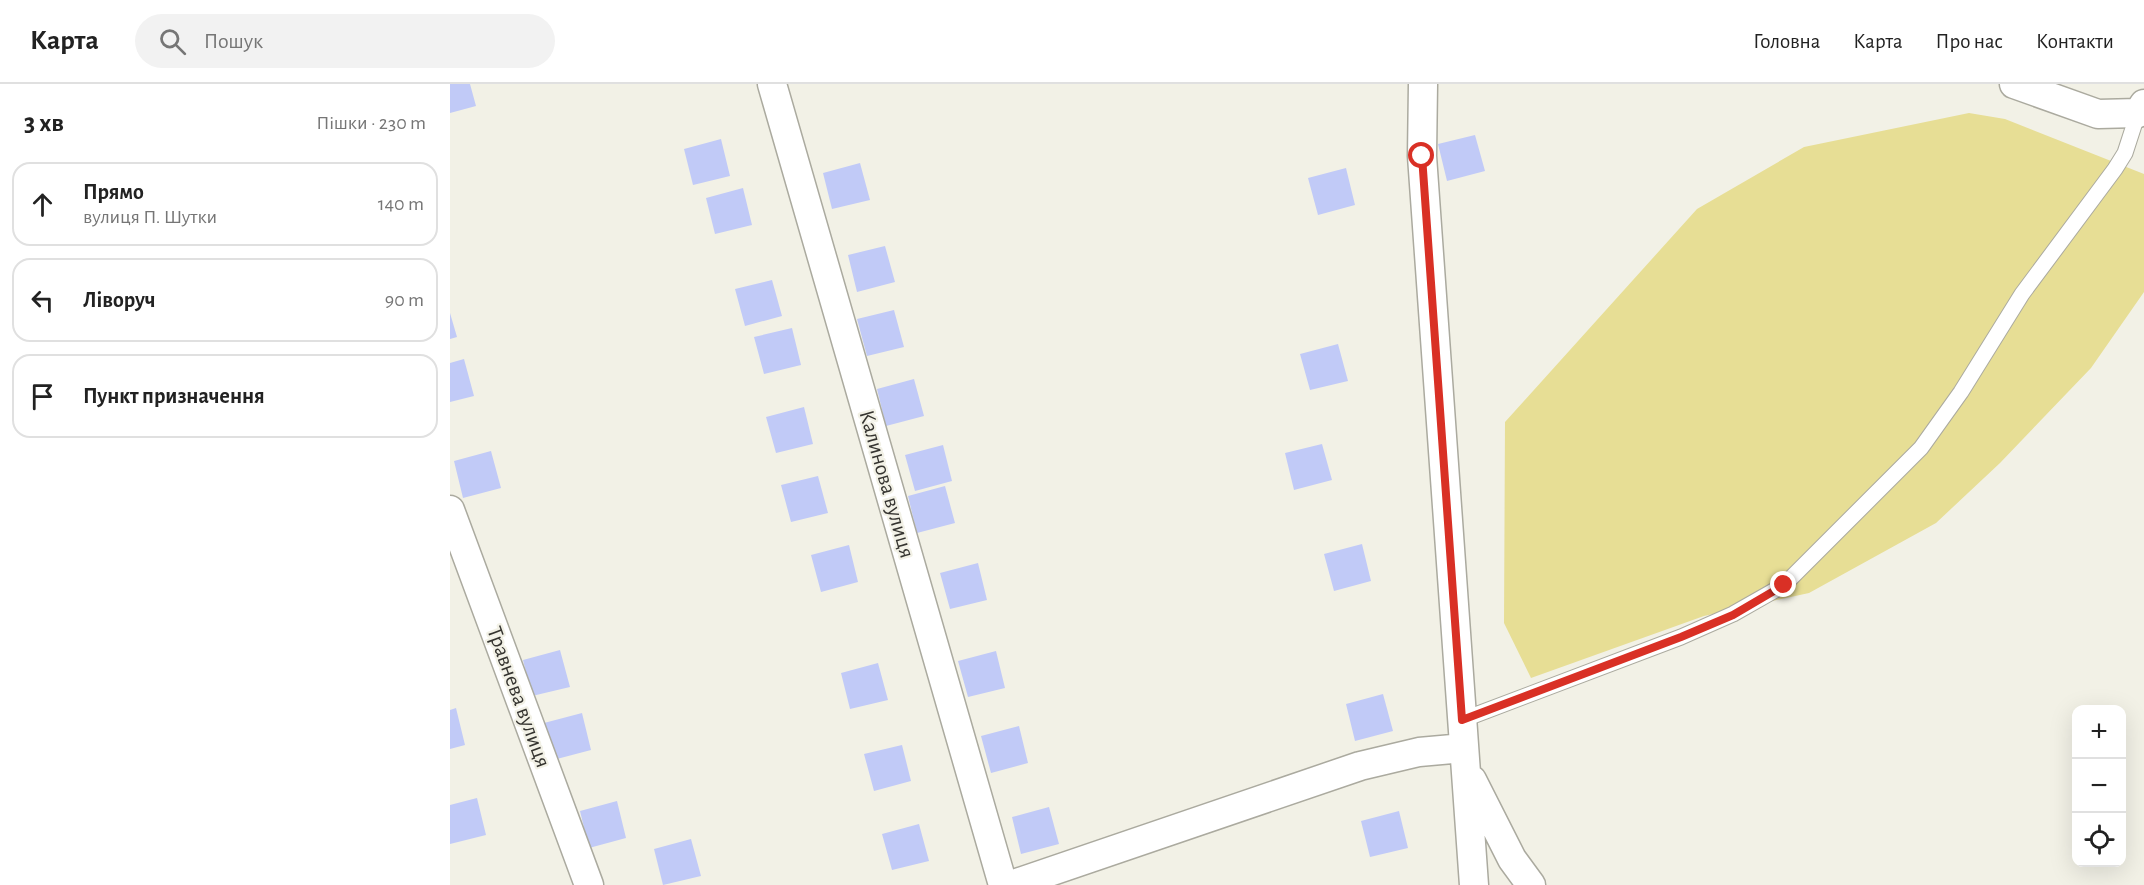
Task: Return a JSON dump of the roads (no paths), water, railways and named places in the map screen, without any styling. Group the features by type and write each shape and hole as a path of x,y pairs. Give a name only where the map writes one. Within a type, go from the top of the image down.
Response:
{"street":[{"name":"Калинова вулиця","path":"772,84 1003,885"},
{"path":"1423,84 1422,156 1474,885"},
{"path":"2014,84 2098,114 2141,108"},
{"name":"Травнева вулиця","path":"450,510 589,885"},
{"path":"1011,885 1359,766 1419,752 1465,758"},
{"path":"1465,758 1512,859 1531,885"}],"lane":[{"path":"1462,720 1681,637 1733,615 1784,585 1921,448 1961,392 2022,294 2115,169 2125,153 2141,108"}]}
